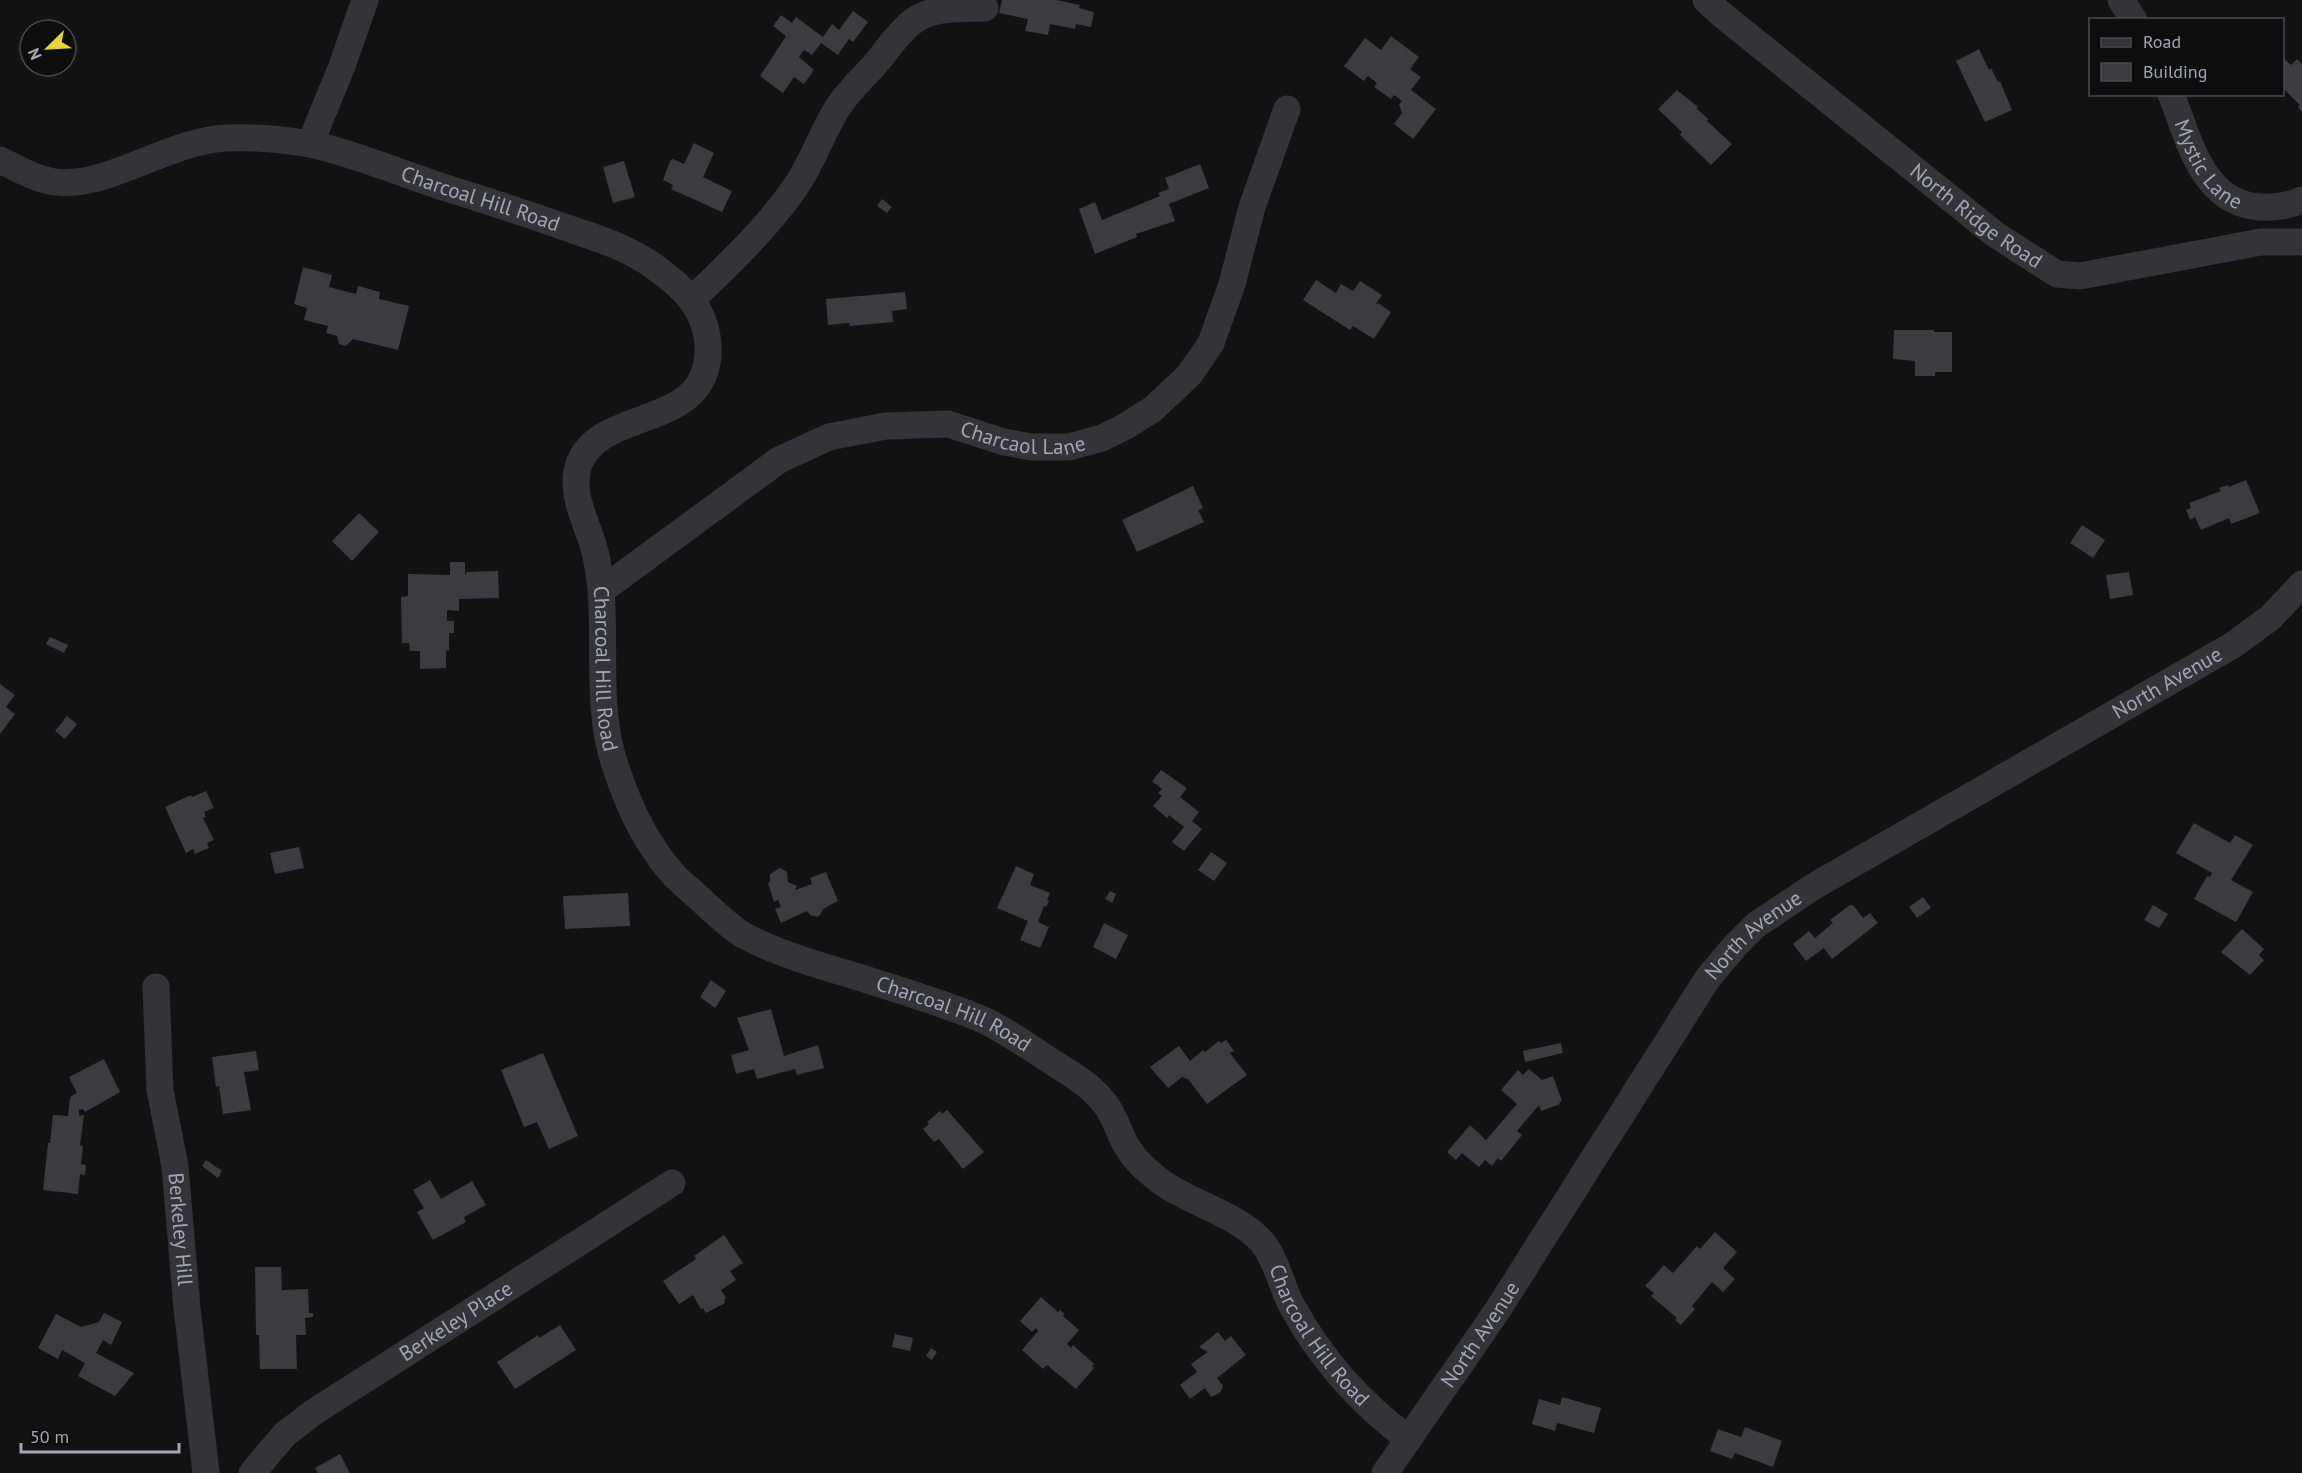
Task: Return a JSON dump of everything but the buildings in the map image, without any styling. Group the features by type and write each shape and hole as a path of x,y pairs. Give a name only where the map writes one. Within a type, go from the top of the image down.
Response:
{"street":[{"path":"310,144 342,66 365,0"},
{"name":"North Ridge Road","path":"1706,0 1996,235 2057,274 2080,276 2261,242 2302,242"},
{"path":"2121,0 2133,18"},
{"path":"693,299 749,242 793,190 809,166 836,110 858,80 876,63 905,28 921,16 938,10 985,8"},
{"name":"Mystic Lane","path":"2172,96 2204,174 2219,192 2238,203 2264,208 2284,206 2302,200"},
{"name":"Charcaol Lane","path":"602,590 778,460 829,438 886,426 948,424 1004,442 1031,447 1069,447 1102,438 1126,426 1153,408 1189,375 1210,344 1232,284 1252,207 1287,109"},
{"name":"Charcoal Hill Road","path":"0,160 52,182 75,182 104,175 196,141 228,138 310,144 549,221 620,247 652,264 693,299 702,316 707,334 706,371 699,383 675,405 598,439 585,453 577,470 576,488 580,510 596,550 602,590 607,736 616,768 634,813 656,851 672,873 741,934 808,962 895,988 986,1021 1090,1087 1109,1109 1129,1151 1162,1183 1239,1224 1260,1239 1270,1255 1288,1300 1321,1353 1343,1380 1377,1413 1409,1439"},
{"name":"North Avenue","path":"1385,1473 1509,1291 1627,1110 1699,991 1723,959 1746,935 1769,915 1811,888 2232,645 2270,618 2302,584"},
{"name":"Berkeley Hill","path":"156,987 160,1090 175,1166 187,1308 206,1473"},
{"name":"Berkeley Place","path":"252,1473 285,1434 314,1412 672,1183"}]}
